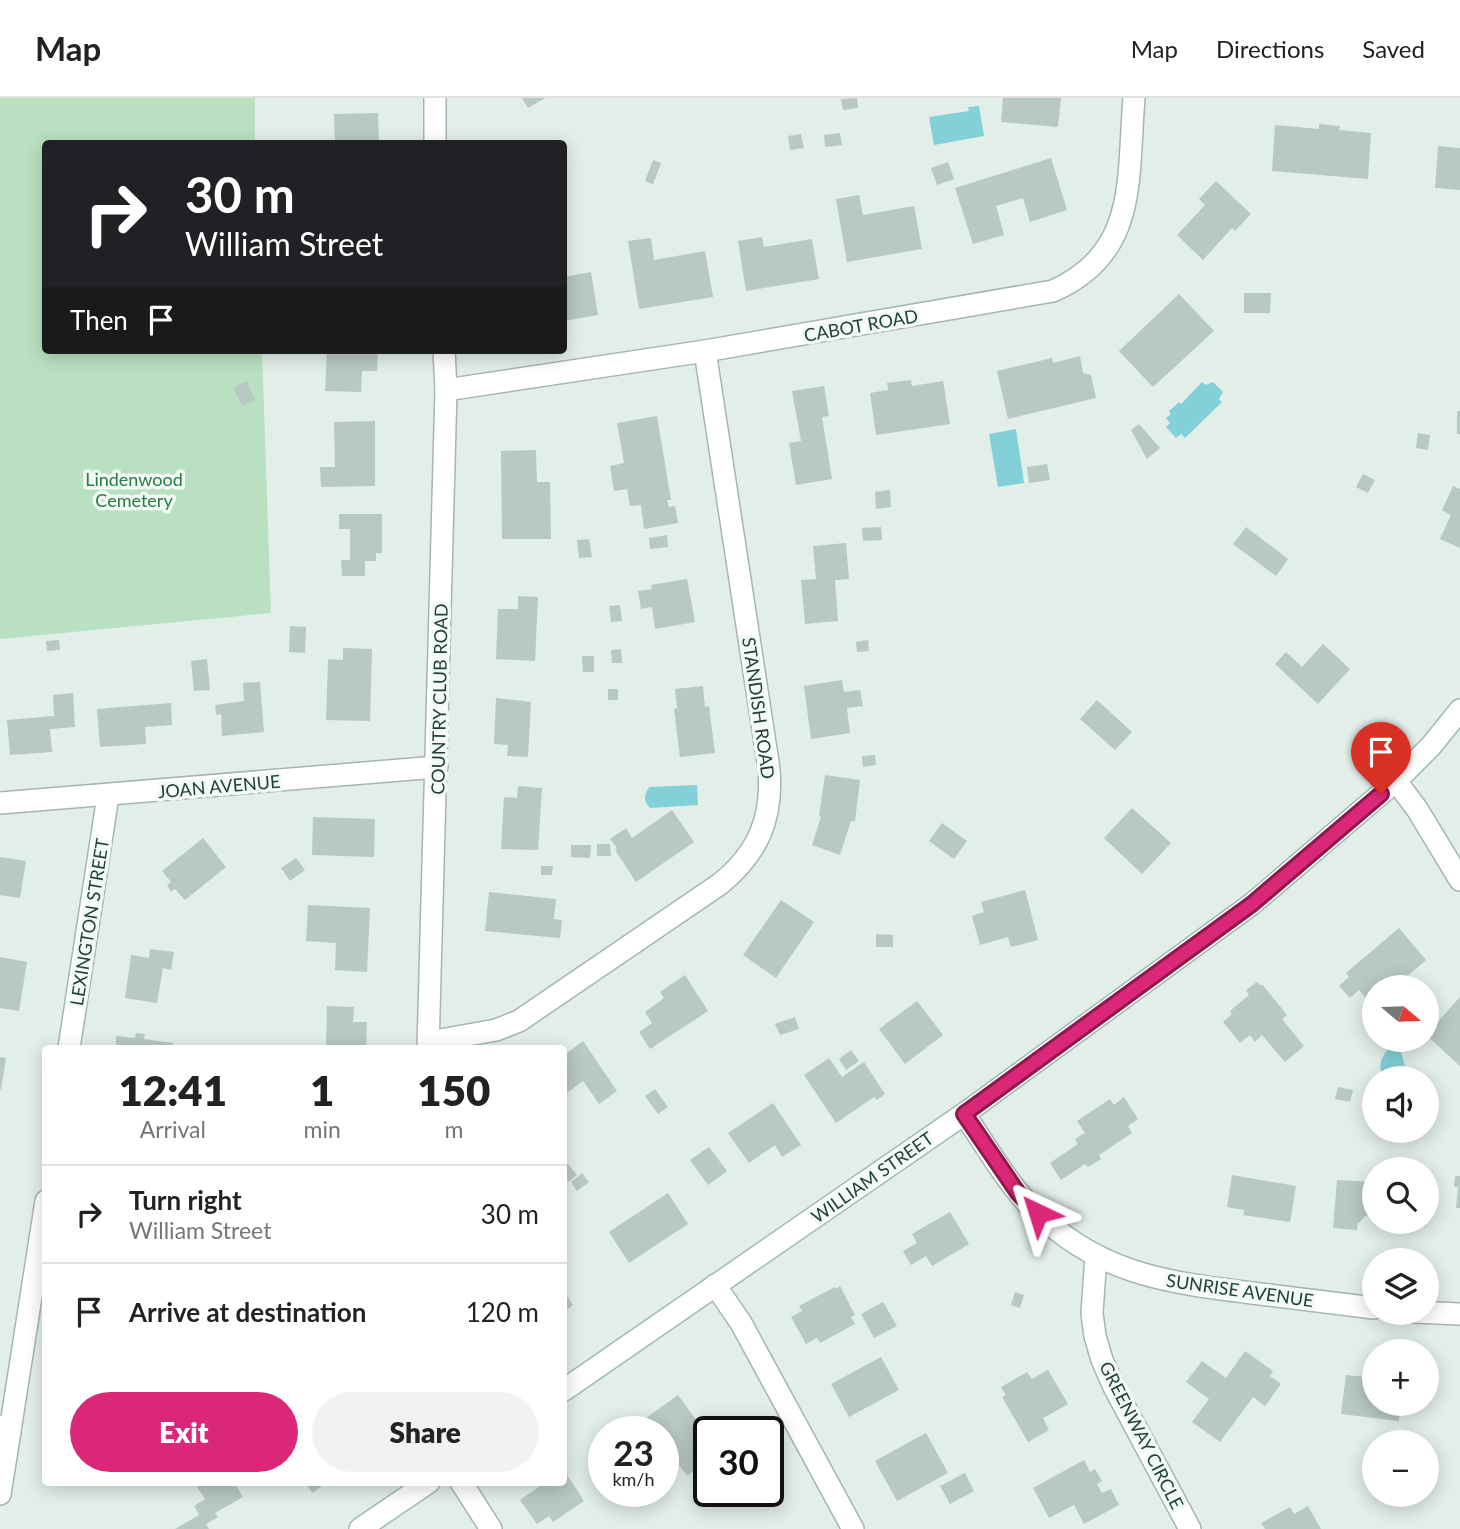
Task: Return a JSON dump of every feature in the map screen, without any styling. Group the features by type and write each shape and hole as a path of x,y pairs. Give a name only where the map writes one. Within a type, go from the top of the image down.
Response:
{"street":[{"path":"435,98 435,140"},
{"name":"CABOT ROAD","path":"446,390 705,351 1036,295 1069,284 1098,262 1109,248 1120,223 1126,197 1133,98"},
{"name":"STANDISH ROAD","path":"429,1045 496,1030 519,1021 720,884 744,862 761,834 770,802 769,769 705,351"},
{"name":"COUNTRY CLUB ROAD","path":"429,1045 446,390 444,354"},
{"name":"WILLIAM STREET","path":"567,1388 964,1114 1252,904 1396,781 1431,746 1460,709"},
{"name":"JOAN AVENUE","path":"0,803 437,767"},
{"path":"1396,781 1417,809 1460,880"},
{"name":"LEXINGTON STREET","path":"69,1045 108,796"},
{"name":"SUNRISE AVENUE","path":"964,1114 1028,1203 1061,1233 1096,1256 1130,1271 1189,1285 1362,1307"},
{"path":"0,1494 5,1428 42,1223"},
{"name":"GREENWAY CIRCLE","path":"1096,1256 1092,1313 1102,1360 1190,1529"},
{"path":"715,1285 741,1323 853,1529"},
{"path":"1439,1313 1460,1314"},
{"path":"360,1529 423,1486"},
{"path":"464,1486 491,1529"}],"green space":[{"name":"Lindenwood Cemetery","path":"0,98 255,98 255,140 42,140 42,354 262,354 271,613 0,639"}],"water":[{"path":"979,106 984,136 934,145 929,117 969,111 968,107"},
{"path":"1202,382 1206,385 1213,382 1223,392 1219,399 1222,402 1185,438 1181,434 1176,438 1166,427 1170,423 1166,418 1171,414 1169,411 1179,402 1181,404"},
{"path":"1016,429 1024,483 998,487 989,434"},
{"path":"697,785 698,805 650,808 645,800 649,787"},
{"path":"1386,1052 1401,1052 1405,1066 1381,1066"}],"building":[{"path":"522,98 545,98 528,108"},
{"path":"857,98 858,108 843,110 841,99"},
{"path":"1003,98 1061,98 1058,127 1001,122"},
{"path":"378,113 379,140 335,140 334,114"},
{"path":"1319,124 1340,126 1339,130 1371,133 1368,179 1272,171 1275,125 1319,129"},
{"path":"840,133 842,145 825,147 824,135"},
{"path":"801,134 804,148 790,150 788,136"},
{"path":"1438,146 1460,148 1460,190 1435,188"},
{"path":"1051,158 1067,210 1030,222 1023,198 996,206 1004,235 973,244 955,188"},
{"path":"653,160 661,163 653,184 645,181"},
{"path":"948,162 954,179 937,185 931,168"},
{"path":"1216,181 1251,214 1235,231 1232,228 1203,260 1177,235 1205,205 1199,199"},
{"path":"859,195 863,215 914,206 922,249 847,262 836,199"},
{"path":"762,237 764,247 812,239 819,279 746,291 738,241"},
{"path":"651,238 654,260 705,251 713,297 639,309 628,241"},
{"path":"591,272 598,315 567,320 567,276"},
{"path":"1244,293 1271,293 1270,313 1244,313"},
{"path":"1179,294 1214,331 1153,387 1119,351"},
{"path":"327,354 378,354 377,371 362,371 361,392 325,391"},
{"path":"1080,356 1083,373 1091,375 1096,398 1008,419 997,371 1052,358 1053,363"},
{"path":"911,380 912,386 943,381 950,424 876,435 870,393 888,390 887,383"},
{"path":"247,381 255,400 242,406 233,387"},
{"path":"824,386 829,416 822,417 832,479 796,485 789,443 801,441 792,391"},
{"path":"1457,411 1460,411 1460,434 1457,434"},
{"path":"657,416 671,500 667,500 669,507 675,506 678,523 644,529 641,505 630,506 627,489 614,491 610,466 624,463 617,423"},
{"path":"375,421 375,486 321,487 320,467 335,467 334,422"},
{"path":"1139,424 1160,448 1147,459 1131,430"},
{"path":"1418,433 1430,435 1428,450 1416,448"},
{"path":"536,450 537,482 550,482 551,539 502,539 501,451"},
{"path":"1047,464 1050,480 1029,483 1027,467"},
{"path":"1363,474 1375,480 1368,493 1356,487"},
{"path":"1453,486 1460,489 1460,548 1440,539 1451,515 1442,510"},
{"path":"890,490 891,507 876,509 875,492"},
{"path":"339,514 382,514 382,553 376,553 376,561 365,561 365,576 342,576 341,560 350,560 350,529 339,529"},
{"path":"881,527 882,540 863,541 862,528"},
{"path":"1246,527 1288,559 1276,576 1233,544"},
{"path":"667,535 668,547 650,549 649,538"},
{"path":"589,539 592,557 579,558 577,540"},
{"path":"846,543 849,579 835,580 838,621 805,624 801,580 816,579 813,546"},
{"path":"687,579 695,622 655,629 652,607 641,609 638,591 652,589 651,585"},
{"path":"518,596 538,597 535,661 496,659 498,609 518,609"},
{"path":"620,605 622,621 611,622 609,606"},
{"path":"290,626 306,627 305,653 289,652"},
{"path":"59,640 60,650 47,651 46,641"},
{"path":"868,640 869,651 857,652 856,642"},
{"path":"1323,644 1350,669 1318,704 1275,664 1286,652 1302,667"},
{"path":"343,648 372,649 370,721 326,720 328,659 343,660"},
{"path":"621,649 622,663 612,663 611,650"},
{"path":"582,656 594,656 594,672 583,672"},
{"path":"207,659 210,690 194,691 191,661"},
{"path":"842,680 844,692 860,690 863,706 847,708 850,733 811,739 804,686"},
{"path":"260,682 264,732 222,736 221,714 216,715 215,705 244,701 243,683"},
{"path":"703,686 705,707 709,706 715,753 680,757 674,709 677,708 675,689"},
{"path":"608,689 618,689 618,700 608,700"},
{"path":"73,693 75,727 50,729 52,752 10,755 7,720 54,716 53,695"},
{"path":"496,698 531,702 528,757 507,756 508,745 494,744"},
{"path":"1097,700 1132,732 1115,750 1080,719"},
{"path":"171,703 172,725 145,727 146,744 100,747 97,709"},
{"path":"875,755 876,765 863,767 862,756"},
{"path":"825,775 860,780 855,821 851,821 840,855 812,845 821,817"},
{"path":"518,786 542,788 538,850 501,849 504,797 517,798"},
{"path":"1132,808 1171,843 1142,874 1104,838"},
{"path":"672,810 694,842 636,882 610,839 626,828 632,838"},
{"path":"313,817 375,819 374,857 312,855"},
{"path":"942,823 967,841 954,859 929,841"},
{"path":"203,838 226,867 185,900 175,889 171,892 167,885 171,882 162,871"},
{"path":"597,844 610,844 611,856 597,856"},
{"path":"571,845 591,845 590,858 571,857"},
{"path":"0,857 26,861 20,898 0,895"},
{"path":"296,858 305,870 290,881 281,868"},
{"path":"541,866 553,866 552,875 541,875"},
{"path":"1025,890 1038,940 1011,947 1008,937 980,945 972,916 984,912 981,902"},
{"path":"489,892 556,899 554,919 562,920 560,938 485,931"},
{"path":"781,900 814,922 776,978 743,955"},
{"path":"308,905 370,908 367,972 335,970 336,943 306,941"},
{"path":"1399,928 1426,960 1409,975 1362,975 1362,994 1359,990 1350,998 1339,986 1349,977 1346,973"},
{"path":"876,934 893,935 893,947 876,947"},
{"path":"150,949 174,952 171,970 163,968 157,1003 125,998 131,955 149,958"},
{"path":"0,957 27,962 19,1011 0,1008"},
{"path":"685,975 708,1011 650,1049 639,1032 652,1023 645,1012 664,998 660,992"},
{"path":"1257,982 1261,986 1262,984 1287,1015 1282,1019 1304,1046 1285,1062 1262,1035 1255,1042 1250,1035 1240,1043 1223,1022 1232,1014 1230,1011 1249,995 1246,990"},
{"path":"1460,997 1460,1066 1439,1047 1439,1020"},
{"path":"917,1001 943,1035 905,1064 879,1029"},
{"path":"327,1006 354,1007 353,1022 367,1022 366,1045 326,1045"},
{"path":"795,1017 799,1029 780,1035 775,1024"},
{"path":"136,1033 145,1034 144,1039 173,1043 116,1045 116,1036 135,1038"},
{"path":"583,1041 617,1091 599,1104 583,1081 567,1093 567,1053"},
{"path":"851,1050 859,1061 846,1070 839,1059"},
{"path":"0,1057 6,1058 1,1089 0,1089"},
{"path":"829,1058 842,1077 864,1062 885,1094 877,1100 874,1097 836,1123 804,1075"},
{"path":"1338,1087 1353,1090 1350,1102 1335,1099"},
{"path":"655,1089 668,1107 658,1114 645,1096"},
{"path":"1124,1097 1138,1119 1128,1126 1132,1133 1099,1155 1101,1159 1088,1167 1085,1164 1061,1180 1050,1163 1078,1144 1075,1139 1085,1133 1077,1121 1110,1099 1114,1105"},
{"path":"773,1103 801,1145 782,1157 775,1145 749,1163 728,1133"},
{"path":"709,1147 727,1171 708,1185 690,1160"},
{"path":"567,1165 577,1175 568,1182 567,1180"},
{"path":"582,1173 589,1182 577,1191 571,1182"},
{"path":"1232,1175 1296,1186 1290,1222 1243,1215 1244,1210 1227,1207"},
{"path":"1455,1176 1460,1176 1460,1208 1456,1208 1458,1187 1454,1187"},
{"path":"1337,1180 1362,1181 1362,1220 1358,1222 1357,1230 1333,1228"},
{"path":"668,1193 688,1224 629,1263 609,1232"},
{"path":"950,1212 969,1244 932,1266 926,1256 911,1265 903,1251 917,1243 912,1234"},
{"path":"840,1286 855,1315 851,1317 855,1324 820,1343 817,1338 806,1344 791,1317 802,1311 799,1306"},
{"path":"1015,1292 1024,1295 1020,1308 1011,1305"},
{"path":"567,1296 573,1305 567,1310"},
{"path":"883,1302 897,1326 874,1338 861,1314"},
{"path":"1245,1351 1273,1371 1270,1376 1281,1384 1265,1406 1253,1397 1220,1442 1192,1422 1209,1399 1186,1382 1202,1361 1226,1378"},
{"path":"881,1357 899,1390 849,1417 831,1384"},
{"path":"1048,1370 1068,1404 1043,1418 1049,1430 1028,1442 1002,1397 1006,1395 1001,1387 1027,1372 1032,1379"},
{"path":"1346,1375 1362,1377 1362,1416 1400,1416 1399,1421 1341,1414"},
{"path":"678,1395 693,1416 693,1472 687,1476 679,1465 679,1416 649,1416"},
{"path":"926,1433 948,1473 897,1501 875,1461"},
{"path":"1084,1460 1090,1472 1095,1469 1102,1481 1097,1484 1102,1493 1111,1489 1119,1505 1084,1524 1074,1505 1049,1518 1033,1488"},
{"path":"965,1473 974,1491 950,1504 940,1486"},
{"path":"567,1475 584,1501 553,1522 549,1516 537,1524 520,1500 540,1486 567,1486"},
{"path":"236,1486 243,1497 215,1513 218,1517 206,1524 209,1529 175,1529 199,1515 194,1506 205,1499 197,1487"},
{"path":"308,1486 322,1486 312,1493"},
{"path":"1308,1506 1321,1529 1265,1529 1261,1523 1290,1507 1294,1514"}],"route":[{"path":"1038,1213 1018,1193 964,1114 1252,904 1381,794"}]}
